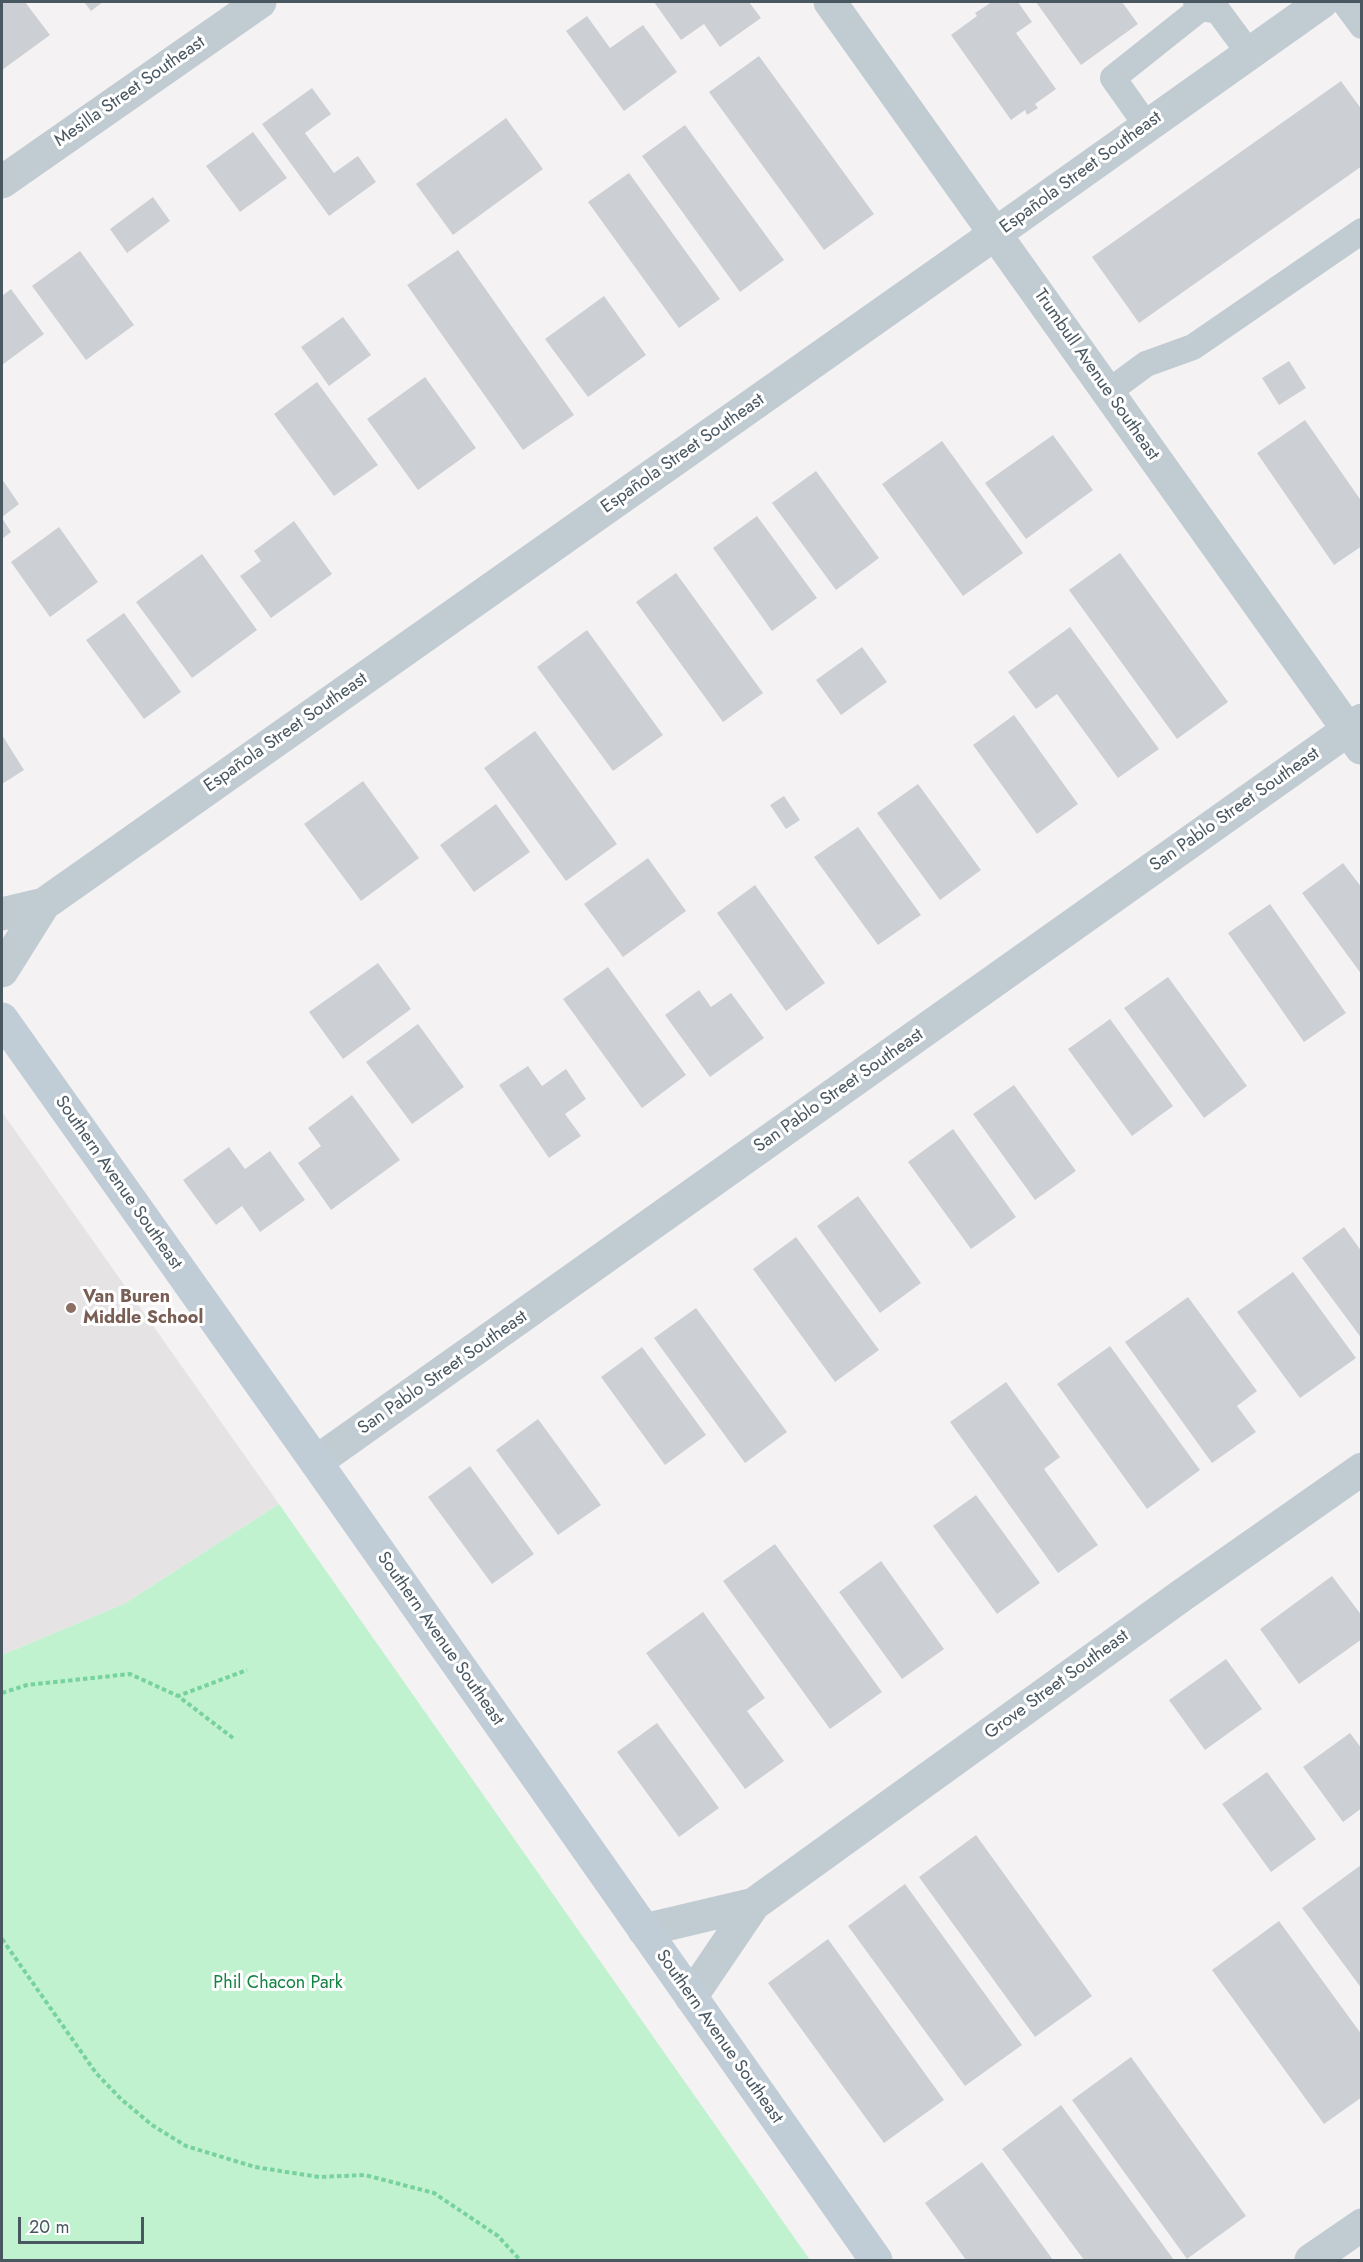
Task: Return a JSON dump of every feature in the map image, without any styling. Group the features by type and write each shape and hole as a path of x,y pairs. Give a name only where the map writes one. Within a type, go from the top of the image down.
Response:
{"street":[{"name":"Mesilla Street Southeast","path":"2,182 260,2"},
{"name":"Trumbull Avenue Southeast","path":"830,2 1108,392 1357,733"},
{"name":"Española Street Southeast","path":"2,914 44,904 1322,2"},
{"name":"San Pablo Street Southeast","path":"316,1462 1357,733"},
{"name":"Española Street Southeast","path":"2,970 44,904"},
{"name":"Southern Avenue Southeast","path":"2,1019 876,2260"},
{"name":"Grove Street Southeast","path":"691,1997 754,1904 1181,1596 1362,1469"},
{"name":"Grove Street Southeast","path":"644,1929 754,1904"},
{"path":"1311,2260 1362,2225"}],"lane":[{"path":"1344,2 1362,26"},
{"path":"1148,126 1113,78 1198,5 1218,11 1249,53"},
{"path":"1108,392 1146,364 1193,347 1362,231"}],"path":[{"path":"178,1696 247,1670"},
{"path":"2,1693 27,1685 130,1674 178,1696 233,1738"},
{"path":"2,1939 96,2073 121,2099 152,2125 186,2146 255,2167 319,2177 365,2175 434,2193 498,2236 520,2260"}],"shaded area":[{"name":"Van Buren Middle School","path":"2,1112 279,1504 124,1604 2,1655"}],"green space":[{"name":"Phil Chacon Park","path":"279,1504 810,2260 2,2260 2,1655 124,1604"}],"building":[{"path":"2,2 25,2 50,35 2,70"},
{"path":"84,2 103,2 91,11"},
{"path":"654,2 749,2 761,18 720,47 704,24 681,40"},
{"path":"992,2 1018,2 1032,22 1016,33 1056,89 1035,104 1038,108 1027,115 1025,110 1011,120 951,35 977,16 975,13"},
{"path":"1036,2 1122,2 1138,24 1081,65"},
{"path":"587,16 610,48 643,25 677,72 624,111 566,31"},
{"path":"759,56 874,214 824,250 709,92"},
{"path":"1341,81 1362,110 1362,166 1139,323 1092,257"},
{"path":"312,88 331,114 305,133 334,173 358,156 376,182 329,216 262,124"},
{"path":"506,118 543,169 453,235 416,184"},
{"path":"685,125 784,260 740,292 642,156"},
{"path":"253,132 287,178 240,212 206,166"},
{"path":"629,173 720,299 679,328 588,202"},
{"path":"153,197 170,221 127,253 110,229"},
{"path":"458,250 574,415 523,450 407,285"},
{"path":"80,251 134,325 86,360 32,286"},
{"path":"11,289 44,334 2,365 2,296"},
{"path":"604,296 646,355 588,397 545,339"},
{"path":"343,317 371,355 329,386 301,347"},
{"path":"1289,361 1306,388 1279,405 1262,378"},
{"path":"425,377 476,448 418,490 367,419"},
{"path":"317,382 378,465 334,496 274,414"},
{"path":"1305,420 1362,502 1362,546 1334,565 1257,453"},
{"path":"1053,435 1093,490 1026,539 985,483"},
{"path":"942,441 1023,553 963,596 882,484"},
{"path":"816,471 879,558 836,590 772,503"},
{"path":"2,479 19,504 2,517"},
{"path":"757,516 817,598 772,631 713,548"},
{"path":"2,518 11,532 2,539"},
{"path":"294,521 332,574 271,618 240,576 261,561 254,551"},
{"path":"59,527 98,582 50,617 11,562"},
{"path":"1120,553 1228,702 1177,739 1069,590"},
{"path":"202,554 257,630 192,678 136,602"},
{"path":"676,573 763,693 723,722 636,602"},
{"path":"124,613 181,692 144,719 86,640"},
{"path":"1070,627 1159,749 1118,778 1057,694 1036,709 1008,672"},
{"path":"587,630 663,735 613,771 537,667"},
{"path":"862,647 887,682 841,715 816,680"},
{"path":"1014,715 1078,804 1037,834 973,745"},
{"path":"535,731 617,844 566,881 484,768"},
{"path":"2,735 24,770 2,784"},
{"path":"363,781 419,858 361,901 304,824"},
{"path":"918,784 981,870 940,900 877,813"},
{"path":"784,796 800,820 786,829 770,805"},
{"path":"496,804 530,852 474,892 440,845"},
{"path":"858,827 921,915 878,945 814,857"},
{"path":"648,858 686,911 623,957 584,904"},
{"path":"1343,863 1362,888 1362,975 1302,893"},
{"path":"755,885 825,983 786,1011 717,913"},
{"path":"1270,904 1346,1013 1304,1042 1228,933"},
{"path":"378,963 411,1009 343,1059 309,1012"},
{"path":"608,967 686,1075 642,1108 563,999"},
{"path":"1168,977 1247,1086 1204,1118 1124,1008"},
{"path":"699,990 711,1007 731,993 764,1038 710,1077 665,1015"},
{"path":"1110,1019 1173,1106 1132,1136 1068,1049"},
{"path":"418,1024 464,1087 412,1124 366,1062"},
{"path":"528,1066 542,1086 566,1069 586,1099 565,1114 581,1136 549,1158 499,1085"},
{"path":"1014,1085 1076,1171 1035,1200 973,1114"},
{"path":"352,1095 400,1160 331,1210 298,1163 321,1146 308,1128"},
{"path":"953,1129 1016,1217 971,1249 908,1162"},
{"path":"229,1147 245,1169 270,1151 305,1200 260,1232 242,1206 216,1225 183,1180"},
{"path":"858,1196 921,1283 880,1313 817,1226"},
{"path":"1344,1227 1362,1252 1362,1339 1302,1258"},
{"path":"796,1237 879,1350 835,1382 753,1269"},
{"path":"1293,1272 1356,1358 1300,1398 1237,1312"},
{"path":"1188,1297 1257,1391 1237,1406 1256,1432 1212,1463 1125,1342"},
{"path":"696,1308 787,1432 745,1463 654,1338"},
{"path":"1110,1346 1200,1470 1147,1509 1057,1384"},
{"path":"642,1347 706,1435 665,1465 601,1377"},
{"path":"1006,1382 1060,1457 1044,1469 1098,1545 1058,1573 950,1422"},
{"path":"538,1419 601,1505 558,1535 496,1450"},
{"path":"470,1466 534,1554 492,1584 428,1497"},
{"path":"976,1495 1040,1583 997,1614 933,1526"},
{"path":"775,1544 882,1692 830,1729 723,1581"},
{"path":"881,1561 944,1649 902,1679 839,1592"},
{"path":"1332,1576 1362,1616 1362,1639 1299,1684 1260,1629"},
{"path":"703,1612 765,1698 747,1711 784,1761 745,1789 646,1653"},
{"path":"1226,1659 1262,1709 1205,1750 1169,1700"},
{"path":"657,1723 719,1808 679,1837 617,1752"},
{"path":"1350,1733 1362,1749 1362,1808 1343,1822 1303,1767"},
{"path":"1267,1772 1316,1839 1271,1872 1222,1804"},
{"path":"976,1835 1092,1996 1035,2037 919,1877"},
{"path":"1361,1865 1362,1867 1362,1989 1302,1908"},
{"path":"905,1884 1022,2045 965,2086 848,1926"},
{"path":"1279,1921 1362,2035 1362,2097 1324,2124 1212,1970"},
{"path":"828,1939 944,2100 884,2143 768,1983"},
{"path":"1131,2057 1246,2216 1187,2259 1072,2100"},
{"path":"1061,2105 1174,2260 1084,2260 1002,2149"},
{"path":"982,2162 1053,2260 966,2260 925,2203"}],"place":[{"name":"Van Buren Middle School","path":"71,1308"}]}
